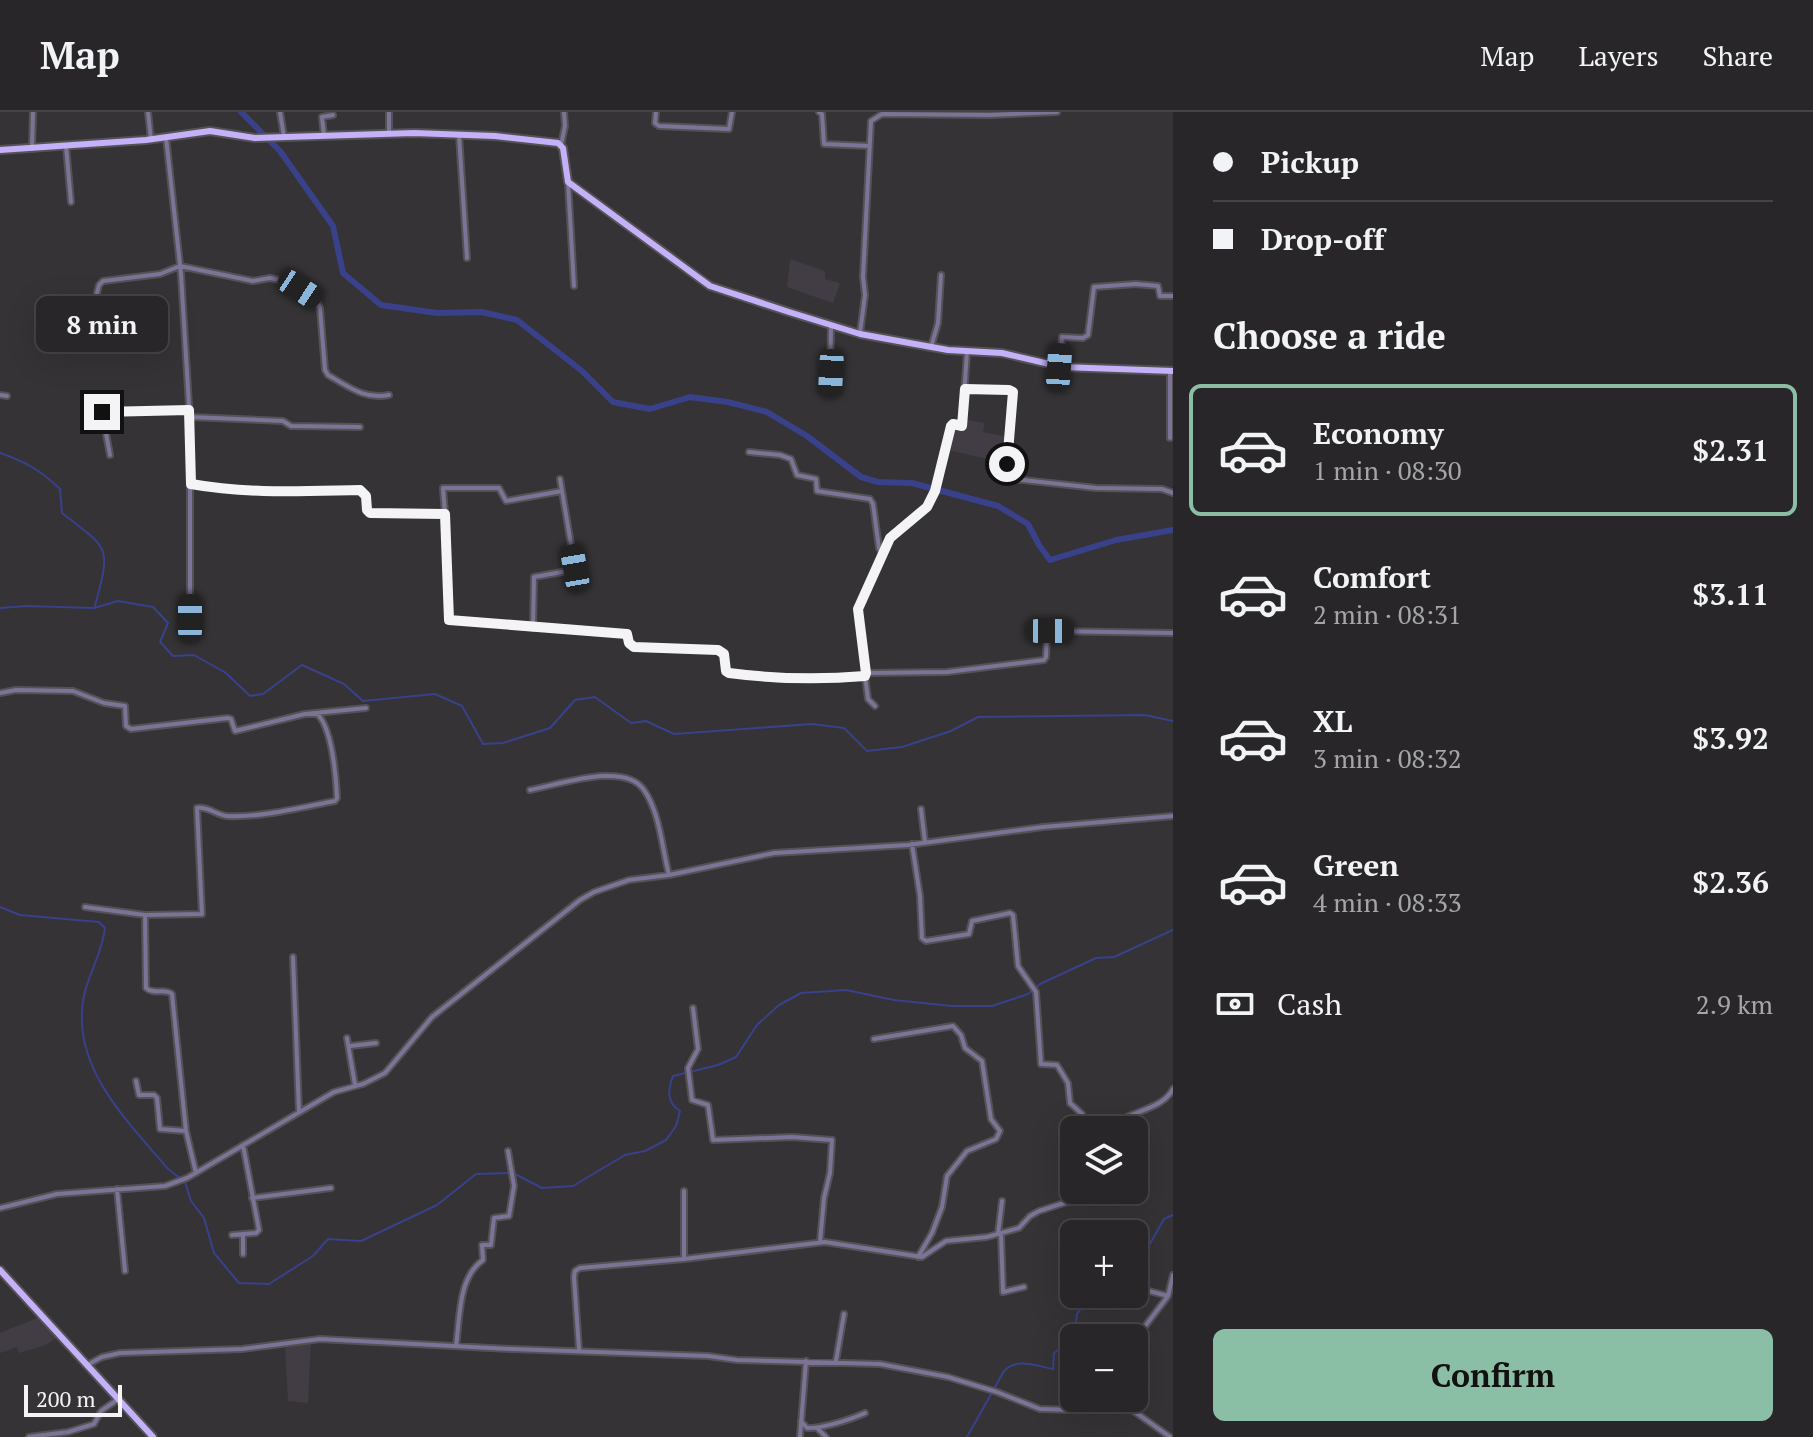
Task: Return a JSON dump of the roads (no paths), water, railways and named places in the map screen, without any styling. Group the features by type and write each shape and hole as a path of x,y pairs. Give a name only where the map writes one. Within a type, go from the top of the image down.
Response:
{"main road":[{"path":"0,150 151,140 210,131 238,138 389,134 495,136 561,145 568,182 710,286 860,334 931,347 1002,353 1059,367 1172,370"},
{"path":"0,1270 153,1437"}],"street":[{"path":"32,149 33,112"},
{"path":"148,112 151,140"},
{"path":"280,112 284,137"},
{"path":"389,112 389,134"},
{"path":"561,145 564,112"},
{"path":"656,112 655,123 659,126 729,129 732,112"},
{"path":"819,112 822,114 824,144 869,146"},
{"path":"860,334 865,295 863,277 871,121 882,114 1057,112"},
{"path":"324,136 322,117 333,115"},
{"path":"459,135 467,258"},
{"path":"166,137 180,266 190,417 190,618"},
{"path":"66,146 71,202"},
{"path":"568,182 574,286"},
{"path":"97,293 103,281 160,274 180,266 253,281 270,278 300,289 316,299 320,308 328,375 364,395 374,398 389,395"},
{"path":"931,347 938,323 941,275"},
{"path":"1059,367 1062,337 1083,338 1088,335 1094,287 1158,286 1160,296 1173,296"},
{"path":"830,389 831,325"},
{"path":"875,706 868,699 858,609 890,538 927,507 939,482 951,426 962,426 967,352"},
{"path":"1170,438 1172,370"},
{"path":"965,389 1013,392 1005,475 1008,480 1096,488 1162,489 1173,493"},
{"path":"0,395 7,396"},
{"path":"110,455 102,412 189,410"},
{"path":"190,417 283,421 291,426 360,427"},
{"path":"749,452 791,459 797,475 816,479 817,491 870,499 879,548 883,554"},
{"path":"533,628 534,577 575,568 560,479"},
{"path":"191,484 216,489 270,491 360,490 366,496 370,513 445,514"},
{"path":"562,491 506,501 499,488 443,488 449,620 627,634 629,643 634,647 718,650 724,654 729,673 779,679 947,672 1044,660 1047,633 1050,631 1173,633"},
{"path":"0,693 16,690 73,691 104,703 122,704 125,706 126,726 131,729 228,718 235,731 316,713 366,708"},
{"path":"85,907 145,915 195,916 203,912 197,808 203,806 222,815 244,815 335,801 337,794 329,739 321,717 316,713"},
{"path":"530,790 609,774 616,774 644,788 655,816 669,875"},
{"path":"921,809 925,842"},
{"path":"0,1208 57,1194 165,1186 196,1173 334,1092 385,1073 432,1017 585,896 629,880 669,875 774,853 912,844 1057,825 1173,816"},
{"path":"912,844 920,896 922,938 926,941 969,934 972,921 1010,913 1013,915 1018,966 1036,992 1041,1064 1057,1065 1068,1083 1070,1103 1083,1116"},
{"path":"145,915 146,988 170,992 173,997 186,1131 196,1173"},
{"path":"293,957 299,1112"},
{"path":"693,1008 698,1049 688,1068 692,1100 708,1105 713,1140 792,1137 832,1140 820,1242"},
{"path":"874,1039 953,1026 961,1035 965,1048 982,1061 991,1119 1000,1131 996,1139 967,1151 947,1176 942,1207 918,1257"},
{"path":"347,1038 355,1085"},
{"path":"350,1046 376,1043"},
{"path":"136,1081 139,1095 154,1095 157,1098 160,1129 186,1131"},
{"path":"1127,1116 1171,1098 1173,1089"},
{"path":"232,1235 256,1233 259,1230 243,1145"},
{"path":"456,1346 466,1278 473,1267 483,1260 482,1245 491,1245 494,1218 509,1216 514,1186 508,1151"},
{"path":"252,1198 331,1188"},
{"path":"117,1189 125,1271"},
{"path":"684,1191 684,1259"},
{"path":"1002,1201 1003,1292 1024,1287"},
{"path":"579,1350 575,1271 580,1268 820,1242 918,1257 946,1241 1000,1234 1019,1228 1039,1211 1064,1204"},
{"path":"243,1234 243,1254"},
{"path":"1147,1324 1168,1296 1173,1275"},
{"path":"1148,1291 1168,1296"},
{"path":"836,1361 844,1314"},
{"path":"87,1365 120,1353 242,1349 307,1339 708,1356 737,1360 865,1362 948,1377 1040,1409 1060,1410"},
{"path":"800,1437 799,1419 806,1361"},
{"path":"29,1437 68,1432 94,1424 101,1411 120,1399"},
{"path":"1135,1412 1170,1437"},
{"path":"799,1419 807,1428 817,1428 865,1413"},
{"path":"817,1428 826,1437"}],"waterway":[{"path":"241,112 280,151 333,226 343,273 381,305 437,313 482,312 517,320 582,371 613,402 650,409 690,397 767,412 807,436 861,477 878,482 912,483 998,506 1028,524 1050,560 1116,540 1173,530"},
{"path":"0,453 32,467 60,489 62,513 98,543 104,560 95,606"},
{"path":"0,608 94,608 118,601 153,607 168,623 160,642 173,656 194,655 226,673 250,696 263,694 302,665 344,684 363,701 435,694 462,706 483,744 503,743 550,728 575,700 595,697 631,723 646,721 674,734 812,724 844,728 867,751 902,747 951,731 978,717 1145,715 1173,721"},
{"path":"0,907 20,915 99,922 105,928 83,1000 83,1034 88,1056 97,1077 123,1116 168,1169 181,1179"},
{"path":"185,1182 191,1201 204,1218 214,1253 239,1283 269,1284 313,1256 328,1239 361,1241 437,1205 476,1174 513,1173 542,1188 573,1186 625,1155 645,1151 666,1140 676,1126 680,1111 672,1104 669,1095 673,1076 718,1065 736,1057 757,1025 779,1005 801,993 846,990 894,1000 952,1006 992,1006 1028,994 1040,984 1096,958 1114,957 1173,930"},
{"path":"1148,1247 1164,1219 1173,1215"},
{"path":"967,1437 1009,1367 1021,1363 1053,1369 1054,1353 1074,1338 1077,1314 1082,1308"}]}
